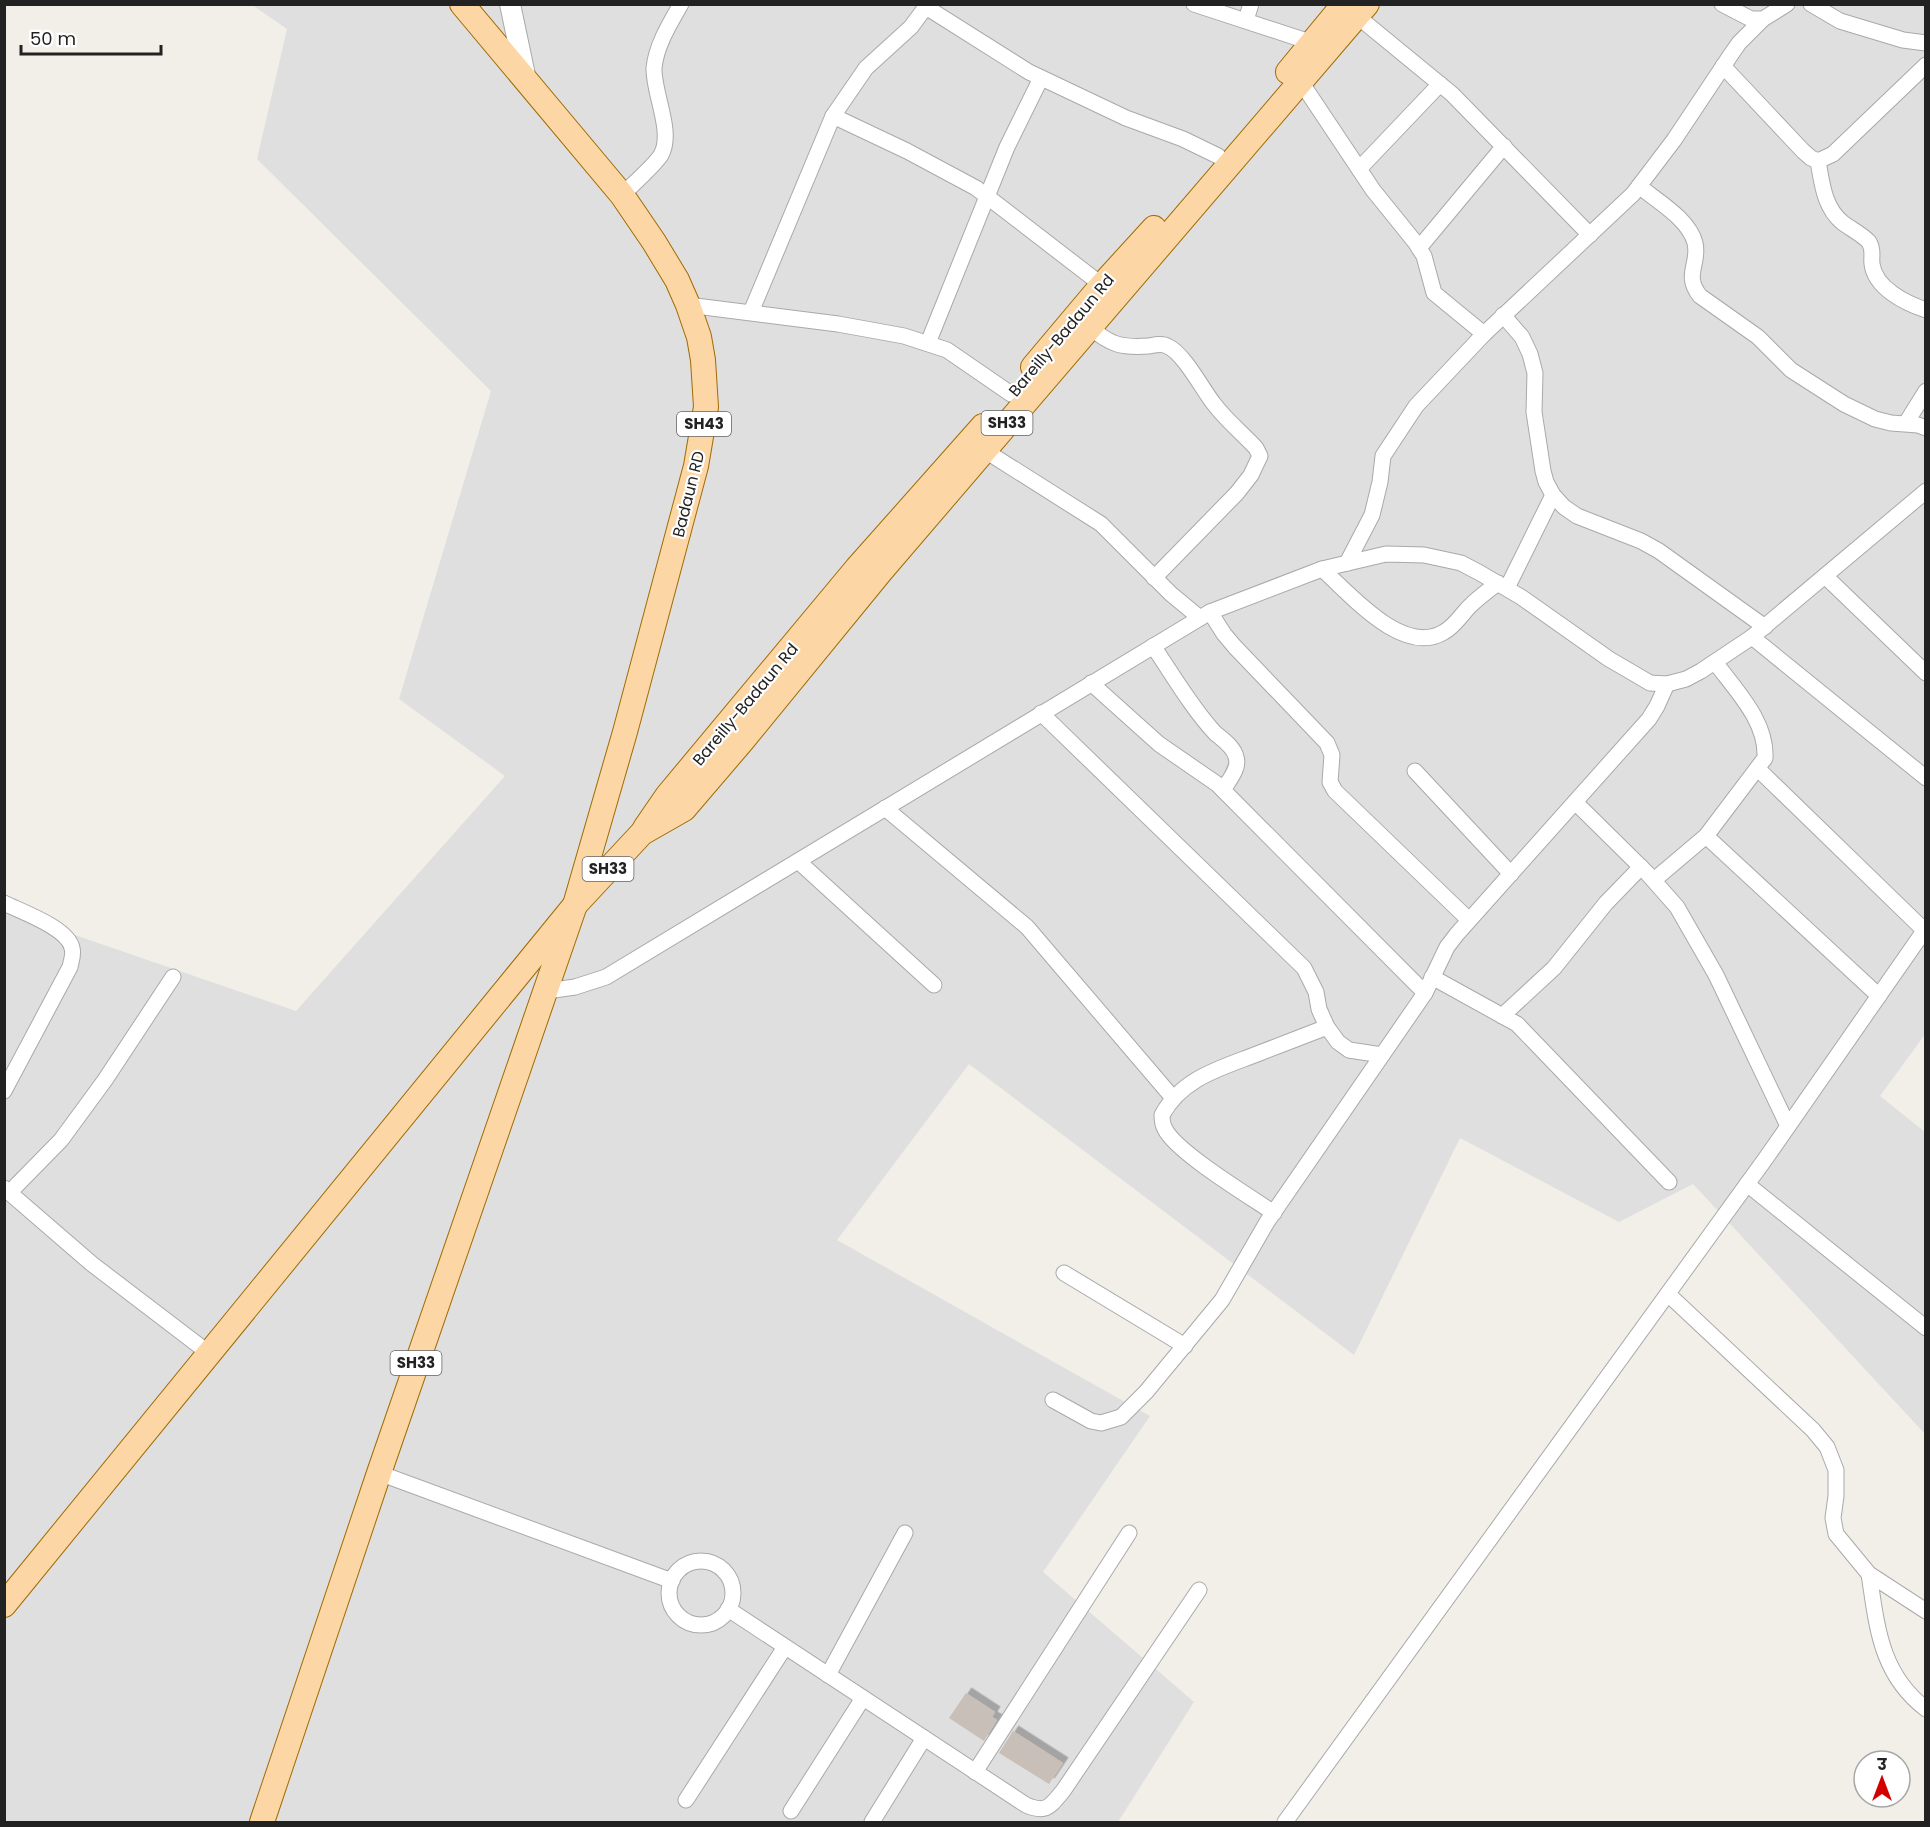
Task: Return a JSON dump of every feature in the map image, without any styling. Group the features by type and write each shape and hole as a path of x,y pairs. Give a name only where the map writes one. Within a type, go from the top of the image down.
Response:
{"main road":[{"name":"Badaun RD","path":"462,4 622,195 654,242 677,280 688,304 699,338 703,360 706,407 703,434 662,594 575,905"},
{"name":"Bareilly-Badaun Rd","path":"642,832 667,796 857,568 1011,394 1102,285 1356,8"},
{"name":"SH33","path":"4,1605 575,905 642,832 684,809 984,450 1301,82 1321,46"},
{"name":"SH33","path":"262,1822 379,1473 575,905"}],"street":[{"path":"510,4 527,83"},
{"path":"622,195 660,155 664,144 654,68 664,37 681,4"},
{"path":"1194,4 1321,46"},
{"path":"1246,20 1251,4"},
{"path":"1722,4 1751,19 1763,19"},
{"path":"1347,562 1372,515 1380,482 1383,456 1416,406 1503,315 1640,186 1739,43 1763,19 1787,4"},
{"path":"1811,4 1840,21 1903,40 1926,44"},
{"path":"751,312 833,116 866,68 911,27 927,6 1041,78 1126,118 1183,139 1218,156"},
{"path":"1356,8 1504,146 1590,235"},
{"path":"1723,66 1803,151 1811,158 1818,160 1833,154 1926,65"},
{"path":"928,343 1017,126 1041,78"},
{"path":"1301,82 1359,169 1419,248 1424,256 1434,293 1484,334"},
{"path":"1359,169 1440,84"},
{"path":"833,116 956,176 988,196 1102,285"},
{"path":"1419,248 1504,146"},
{"path":"1818,160 1825,199 1832,212 1840,220 1868,241 1872,250 1873,273 1880,282 1909,304 1926,310"},
{"path":"1640,186 1689,231 1695,243 1691,278 1694,289 1700,296 1758,337 1791,370 1826,394 1875,419 1926,428"},
{"path":"688,304 874,330 928,343 960,358 1011,394"},
{"path":"1503,315 1522,337 1530,354 1535,373 1534,412 1543,471 1553,495 1577,516 1641,541 1659,551 1765,627"},
{"path":"1090,327 1101,337 1114,344 1132,348 1168,346 1188,367 1215,405 1256,448 1260,456 1251,475 1237,493 1154,578"},
{"path":"1906,423 1926,391"},
{"path":"984,450 1101,524 1154,578 1205,615 1327,743 1332,755 1330,782 1335,791 1469,920"},
{"path":"547,991 575,987 606,977 1227,603 1347,562 1386,554 1424,555 1461,563 1503,586 1650,683 1667,684 1686,679 1752,637 1926,491"},
{"path":"1322,569 1383,623 1410,637 1424,639 1433,637 1450,628 1476,601 1503,586 1553,495"},
{"path":"1825,576 1926,673"},
{"path":"1752,637 1926,778"},
{"path":"1154,646 1205,720 1233,750 1237,758 1237,767 1223,790"},
{"path":"1654,880 1706,836 1765,758 1764,735 1715,662"},
{"path":"1091,683 1159,744 1206,775 1223,790 1425,993"},
{"path":"1053,1400 1091,1421 1110,1422 1121,1417 1140,1398 1185,1346 1222,1300 1274,1213 1425,993 1447,947 1649,719 1667,684"},
{"path":"1041,713 1304,968 1316,992 1319,1009 1327,1027 1338,1042 1349,1050 1382,1054"},
{"path":"1285,1822 1747,1184 1925,929 1758,769"},
{"path":"1414,771 1511,874"},
{"path":"1575,802 1654,880 1677,907 1716,975 1788,1126"},
{"path":"885,808 1027,927 1173,1098"},
{"path":"1706,836 1879,996"},
{"path":"798,861 934,985"},
{"path":"1502,1016 1554,968 1606,903 1641,867"},
{"path":"4,903 56,929 67,937 73,950 69,967 4,1091"},
{"path":"172,977 105,1080 61,1140 7,1191 92,1264 210,1354"},
{"path":"1432,977 1517,1024 1669,1182"},
{"path":"1274,1213 1205,1166 1165,1131 1162,1115 1173,1098 1207,1073 1327,1027"},
{"path":"1747,1184 1926,1328"},
{"path":"1064,1273 1185,1346"},
{"path":"1668,1294 1813,1430 1827,1447 1836,1470 1833,1518 1836,1534 1869,1574 1926,1611"},
{"path":"379,1473 672,1581"},
{"path":"828,1675 905,1533"},
{"path":"975,1772 1129,1533"},
{"path":"707,1561 725,1571 730,1580 732,1600 728,1609 722,1617 703,1624 692,1623 682,1618 674,1610 669,1589 678,1570 687,1564 707,1561"},
{"path":"1869,1574 1879,1639 1891,1670 1906,1693 1926,1709"},
{"path":"728,1609 975,1772 1037,1810 1046,1809 1063,1791 1199,1590"},
{"path":"686,1800 785,1647"},
{"path":"791,1811 863,1698"},
{"path":"872,1822 924,1738"}],"shaded area":[{"path":"252,5 1925,5 1926,1033 1880,1096 1925,1132 1925,1434 1693,1184 1619,1222 1460,1138 1354,1355 969,1064 837,1240 1150,1416 1043,1572 1194,1702 1118,1822 5,1822 5,911 296,1011 505,776 399,699 491,391 257,159 287,29"}],"building":[{"path":"966,1693 995,1712 992,1717 997,1720 984,1741 949,1718"},
{"path":"1013,1731 1063,1763 1049,1784 999,1753"}]}
